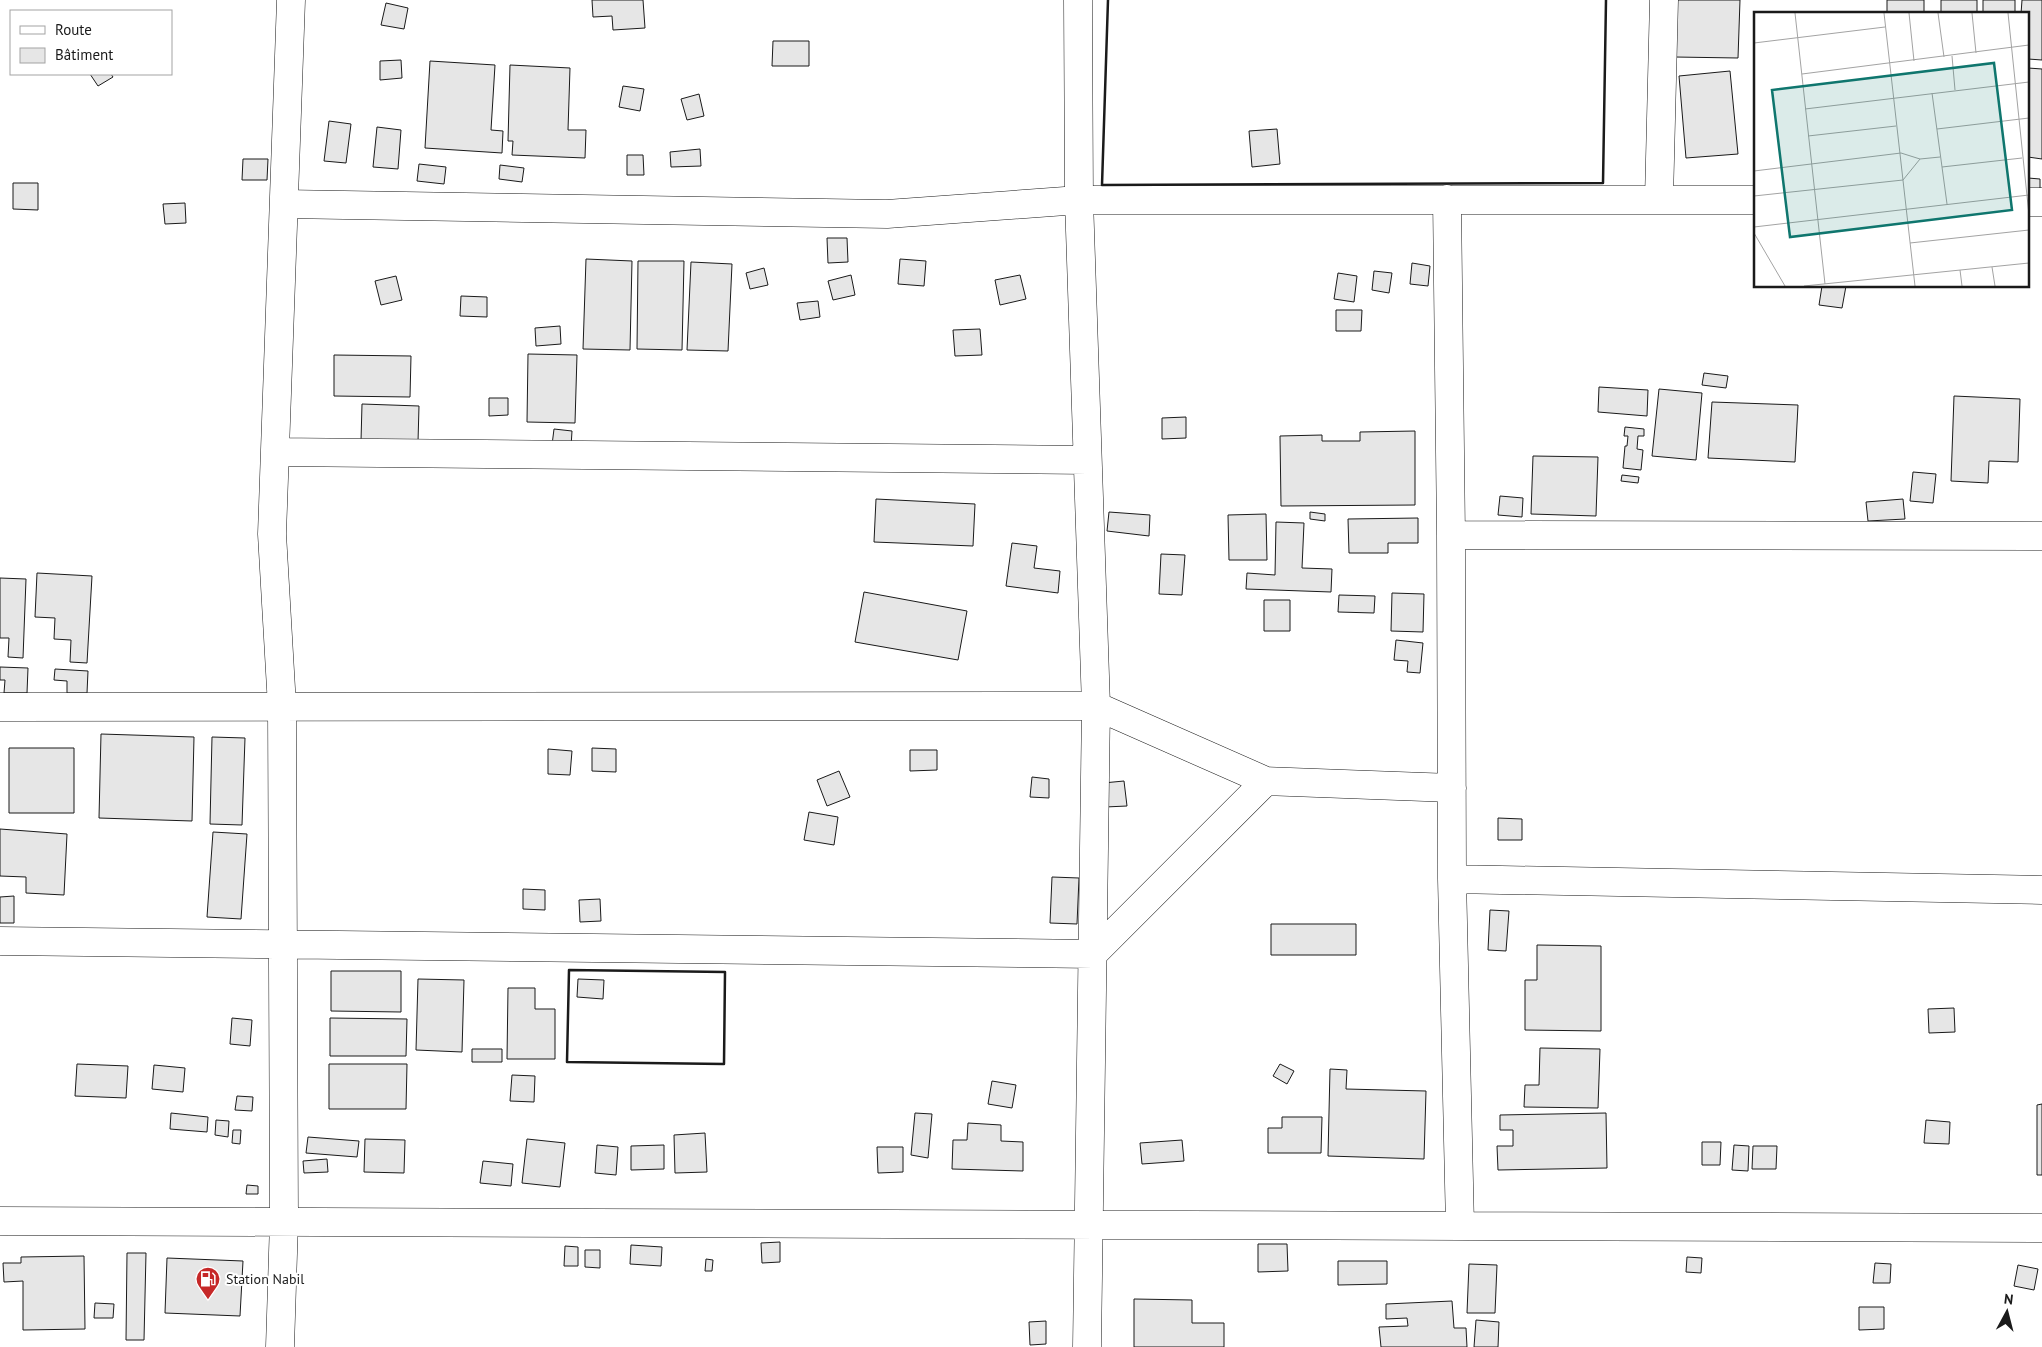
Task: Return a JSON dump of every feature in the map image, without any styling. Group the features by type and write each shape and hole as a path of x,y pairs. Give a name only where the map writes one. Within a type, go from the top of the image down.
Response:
{"street":[{"path":"280,1347 284,1222 282,706 272,534 291,0"},
{"path":"1078,0 1079,200 1096,706 1087,1347"},
{"path":"1659,199 1664,0"},
{"path":"284,204 887,214 1079,200 1754,200"},
{"path":"1447,200 1451,535 1452,879 1460,1226"},
{"path":"274,452 1087,460"},
{"path":"1451,535 2042,536"},
{"path":"0,707 1096,706 1266,781 1452,788"},
{"path":"0,941 1092,954 1266,781"},
{"path":"1452,879 2042,890"},
{"path":"0,1221 2042,1228"}],"building":[{"path":"592,0 643,0 645,28 613,30 612,16 593,17"},
{"path":"1677,0 1740,0 1738,58 1675,57"},
{"path":"1887,0 1924,0 1924,12 1887,12"},
{"path":"1941,0 1977,0 1977,12 1941,12"},
{"path":"1983,0 2015,0 2015,12 1983,12"},
{"path":"2022,0 2042,0 2042,60 2030,59 2030,12 2021,12"},
{"path":"386,3 408,8 404,29 381,25"},
{"path":"773,41 809,41 809,66 772,66"},
{"path":"401,60 402,78 380,80 380,61"},
{"path":"430,61 495,65 491,130 503,131 502,153 425,148"},
{"path":"510,65 570,68 568,130 586,130 585,158 512,155 513,141 508,141"},
{"path":"2030,68 2042,69 2042,159 2030,157"},
{"path":"1730,71 1738,154 1686,158 1679,76"},
{"path":"91,75 112,75 113,77 98,86"},
{"path":"623,86 644,89 640,111 619,107"},
{"path":"699,94 704,116 687,120 681,99"},
{"path":"329,121 351,124 346,163 324,161"},
{"path":"377,127 401,130 398,169 373,167"},
{"path":"1277,129 1280,164 1252,167 1249,131"},
{"path":"700,149 701,166 671,167 670,152"},
{"path":"627,155 643,155 644,175 627,175"},
{"path":"243,159 268,159 267,180 242,180"},
{"path":"419,164 446,167 444,184 417,181"},
{"path":"500,165 524,168 522,182 499,179"},
{"path":"2030,178 2040,179 2040,194 2030,194"},
{"path":"13,183 38,183 38,210 13,209"},
{"path":"185,203 186,223 165,224 163,204"},
{"path":"827,238 847,238 848,262 828,263"},
{"path":"586,259 632,261 630,350 583,349"},
{"path":"900,259 926,261 924,286 898,284"},
{"path":"638,261 684,261 682,350 637,349"},
{"path":"691,262 732,264 728,351 687,350"},
{"path":"1412,263 1430,266 1428,286 1410,284"},
{"path":"764,268 768,285 750,289 746,273"},
{"path":"1374,271 1392,273 1389,293 1372,290"},
{"path":"1338,273 1357,276 1354,302 1334,299"},
{"path":"851,275 855,295 833,300 828,281"},
{"path":"1020,275 1026,299 1000,305 995,280"},
{"path":"396,276 402,300 381,305 375,281"},
{"path":"1822,288 1846,288 1842,308 1819,305"},
{"path":"461,296 487,297 487,317 460,316"},
{"path":"818,301 820,317 800,320 797,303"},
{"path":"1336,310 1362,310 1361,331 1336,331"},
{"path":"560,326 561,344 536,346 535,328"},
{"path":"980,329 982,355 955,356 953,330"},
{"path":"528,354 577,355 575,423 527,422"},
{"path":"334,355 411,356 410,397 334,396"},
{"path":"1704,373 1728,376 1726,388 1702,385"},
{"path":"1599,387 1648,390 1647,416 1598,412"},
{"path":"1659,389 1702,393 1696,460 1652,456"},
{"path":"1954,396 2020,399 2018,462 1989,461 1988,483 1951,481"},
{"path":"489,398 508,398 508,415 489,416"},
{"path":"1712,402 1798,405 1795,462 1708,458"},
{"path":"362,404 419,406 418,442 361,441"},
{"path":"1186,417 1186,438 1162,439 1162,418"},
{"path":"1625,427 1644,429 1644,436 1638,436 1637,449 1643,450 1641,470 1623,468 1628,436 1624,436"},
{"path":"554,429 572,431 571,447 552,445"},
{"path":"1415,431 1415,505 1281,506 1280,436 1322,435 1322,441 1360,441 1360,432"},
{"path":"1533,456 1598,457 1596,516 1531,514"},
{"path":"1913,472 1936,474 1933,503 1910,501"},
{"path":"1622,475 1639,477 1638,483 1621,481"},
{"path":"1500,496 1523,498 1522,517 1498,515"},
{"path":"876,499 975,504 973,546 874,542"},
{"path":"1903,499 1905,519 1868,521 1866,502"},
{"path":"1109,512 1150,515 1149,536 1107,531"},
{"path":"1310,512 1325,514 1325,521 1310,519"},
{"path":"1266,514 1267,560 1229,560 1228,515"},
{"path":"1418,518 1418,543 1388,543 1388,553 1349,553 1348,519"},
{"path":"1276,522 1304,523 1302,568 1332,569 1331,592 1246,589 1247,573 1275,575"},
{"path":"1012,543 1037,546 1034,568 1060,571 1058,593 1006,586"},
{"path":"1161,554 1185,555 1182,595 1159,594"},
{"path":"37,573 92,576 87,663 70,662 71,640 54,639 55,618 35,617"},
{"path":"0,578 26,579 23,658 8,657 9,638 0,638"},
{"path":"864,592 967,611 958,660 855,642"},
{"path":"1392,593 1424,594 1423,632 1391,631"},
{"path":"1339,595 1375,596 1374,613 1338,612"},
{"path":"1264,600 1290,600 1290,631 1264,631"},
{"path":"1396,640 1423,643 1420,673 1407,672 1408,661 1394,660"},
{"path":"0,667 28,668 27,693 4,693 5,680 0,680"},
{"path":"55,669 88,671 87,693 67,693 67,681 54,680"},
{"path":"101,734 194,737 192,821 99,818"},
{"path":"212,737 245,738 242,825 210,824"},
{"path":"9,748 74,748 74,813 9,813"},
{"path":"592,748 616,749 616,772 592,771"},
{"path":"548,749 572,751 570,775 548,774"},
{"path":"910,750 937,750 937,770 910,771"},
{"path":"839,771 850,797 827,806 817,780"},
{"path":"1032,777 1049,779 1049,798 1030,797"},
{"path":"1124,781 1127,806 1105,807 1103,783"},
{"path":"809,812 838,817 834,845 804,840"},
{"path":"1498,818 1522,819 1522,840 1498,840"},
{"path":"0,829 67,834 64,895 26,893 26,877 0,876"},
{"path":"213,832 247,834 241,919 207,917"},
{"path":"1052,877 1079,878 1077,924 1050,923"},
{"path":"523,889 545,890 545,910 523,909"},
{"path":"14,896 14,923 0,923 0,897"},
{"path":"600,899 601,921 580,922 579,900"},
{"path":"1490,910 1509,911 1506,951 1488,950"},
{"path":"1271,924 1356,924 1356,955 1271,955"},
{"path":"1537,945 1601,946 1601,1031 1525,1030 1525,980 1537,980"},
{"path":"331,971 401,971 401,1012 331,1011"},
{"path":"418,979 464,980 462,1052 416,1050"},
{"path":"578,979 604,980 603,999 577,997"},
{"path":"508,988 535,988 535,1009 555,1009 555,1059 507,1059"},
{"path":"1954,1008 1955,1032 1929,1033 1928,1009"},
{"path":"232,1018 252,1020 250,1046 230,1044"},
{"path":"330,1018 407,1019 406,1056 330,1056"},
{"path":"1540,1048 1600,1049 1598,1108 1524,1107 1525,1085 1539,1085"},
{"path":"472,1049 502,1049 502,1062 472,1062"},
{"path":"77,1064 128,1066 126,1098 75,1096"},
{"path":"329,1064 407,1064 406,1109 329,1109"},
{"path":"1280,1064 1294,1071 1287,1084 1273,1076"},
{"path":"154,1065 185,1068 183,1092 152,1089"},
{"path":"1330,1069 1347,1070 1346,1089 1426,1091 1424,1159 1328,1156"},
{"path":"512,1075 535,1076 534,1102 510,1101"},
{"path":"992,1081 1016,1085 1012,1108 988,1104"},
{"path":"237,1096 253,1097 252,1111 235,1110"},
{"path":"2042,1104 2042,1175 2037,1175 2037,1105"},
{"path":"171,1113 208,1117 207,1132 170,1129"},
{"path":"915,1113 932,1114 928,1158 911,1155"},
{"path":"1606,1113 1607,1168 1498,1170 1497,1146 1513,1146 1513,1130 1500,1130 1500,1115"},
{"path":"1282,1117 1322,1117 1321,1153 1268,1153 1268,1128 1282,1128"},
{"path":"216,1120 229,1121 228,1137 215,1135"},
{"path":"1926,1120 1950,1122 1949,1144 1924,1143"},
{"path":"968,1123 1001,1125 1001,1141 1023,1142 1023,1171 952,1169 953,1140 967,1140"},
{"path":"233,1130 241,1130 240,1144 232,1143"},
{"path":"705,1133 707,1172 675,1173 674,1135"},
{"path":"308,1137 359,1141 357,1157 306,1153"},
{"path":"365,1139 405,1140 404,1173 364,1172"},
{"path":"527,1139 565,1143 560,1187 522,1183"},
{"path":"1182,1140 1184,1161 1142,1164 1140,1143"},
{"path":"1702,1142 1721,1142 1720,1165 1702,1165"},
{"path":"597,1145 618,1147 616,1175 595,1173"},
{"path":"664,1145 664,1169 631,1170 631,1146"},
{"path":"1734,1145 1749,1146 1748,1171 1732,1170"},
{"path":"1753,1146 1777,1146 1776,1169 1752,1169"},
{"path":"877,1147 903,1147 903,1172 878,1173"},
{"path":"327,1159 328,1172 304,1173 303,1161"},
{"path":"483,1161 513,1164 511,1186 480,1183"},
{"path":"247,1185 258,1186 258,1194 246,1194"},
{"path":"780,1242 780,1262 762,1263 761,1243"},
{"path":"1258,1244 1287,1244 1288,1271 1258,1272"},
{"path":"631,1245 662,1247 661,1266 630,1264"},
{"path":"565,1246 578,1247 578,1266 564,1266"},
{"path":"585,1250 600,1250 600,1268 585,1267"},
{"path":"127,1253 146,1253 144,1340 126,1340"},
{"path":"84,1256 85,1329 23,1330 23,1281 4,1282 3,1263 21,1263 21,1257"},
{"path":"1687,1257 1702,1258 1701,1273 1686,1272"},
{"path":"167,1258 243,1261 240,1316 165,1313"},
{"path":"706,1259 713,1260 712,1271 705,1271"},
{"path":"1338,1261 1387,1261 1387,1284 1338,1285"},
{"path":"1875,1263 1891,1264 1890,1283 1873,1283"},
{"path":"1469,1264 1497,1265 1495,1313 1467,1313"},
{"path":"2018,1265 2038,1269 2034,1290 2014,1286"},
{"path":"1134,1299 1192,1300 1192,1323 1224,1323 1224,1347 1134,1347"},
{"path":"1452,1301 1454,1328 1466,1328 1467,1347 1381,1347 1379,1327 1408,1326 1407,1318 1386,1319 1386,1304"},
{"path":"95,1303 114,1304 113,1318 94,1318"},
{"path":"1859,1307 1884,1307 1884,1329 1859,1330"},
{"path":"1476,1320 1499,1322 1498,1347 1474,1347"},
{"path":"1046,1321 1046,1344 1030,1345 1029,1322"}],"wall":[{"path":"1108,0 1102,185 1603,183 1606,0"},
{"path":"569,970 725,972 724,1064 567,1062 569,970"}],"place":[{"name":"Station Nabil","path":"208,1300"}]}
